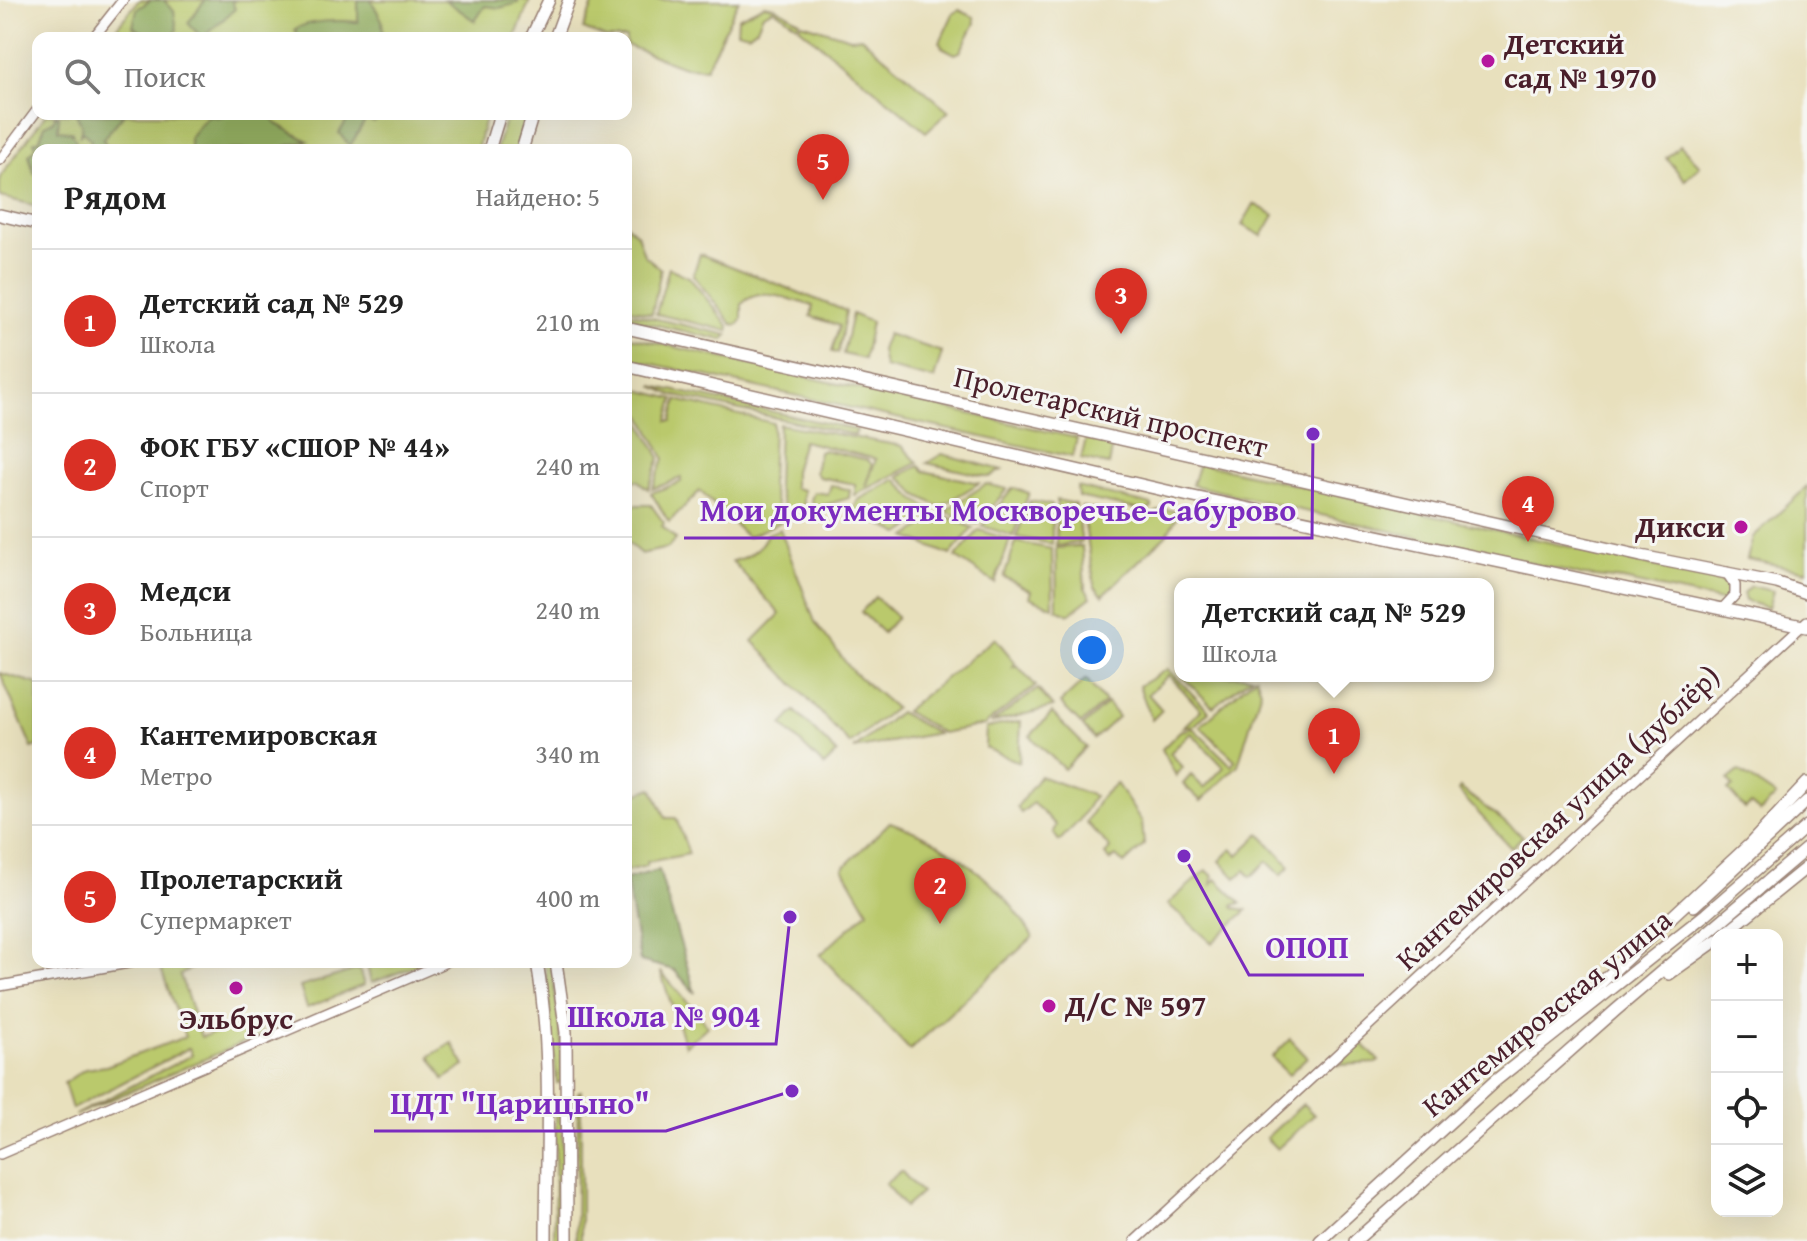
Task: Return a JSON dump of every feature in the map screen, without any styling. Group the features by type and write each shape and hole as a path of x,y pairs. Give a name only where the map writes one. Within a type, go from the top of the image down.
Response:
{"main road":[{"path":"534,32 549,0"},
{"path":"557,32 569,0"},
{"path":"491,144 498,120"},
{"path":"524,144 531,120"},
{"path":"0,215 32,223"},
{"name":"Пролетарский проспект","path":"632,329 1726,572 1807,593"},
{"path":"632,367 1189,496 1805,625"},
{"path":"1495,1081 1750,844 1807,783"},
{"path":"1607,989 1807,801"},
{"name":"Кантемировская улица","path":"1320,1241 1495,1081 1607,989 1706,914 1807,826"},
{"name":"Кантемировская улица","path":"1355,1241 1616,1010 1807,848"},
{"path":"1730,929 1807,867"},
{"path":"1616,1010 1711,944"},
{"path":"538,968 546,1034 549,1113 546,1241"},
{"path":"557,968 566,1032 567,1241"}],"street":[{"path":"98,32 123,0"},
{"path":"0,160 32,117"},
{"path":"1722,609 1735,595 1735,585 1726,572"},
{"name":"Кантемировская улица (дублёр)","path":"1135,1241 1805,625"},
{"path":"0,986 100,968"},
{"path":"0,1154 432,968"},
{"path":"547,1078 553,1087 559,1087 567,1077"},
{"path":"549,1113 556,1103 566,1106 568,1112"}],"green space":[{"path":"139,0 530,0 517,32 113,32"},
{"path":"151,0 164,0 174,11 177,30 142,32 133,27 137,9"},
{"path":"205,0 237,0 232,1 235,9 209,32 196,32 188,23"},
{"path":"358,0 371,0 382,20 383,32 296,32 295,29 317,22 358,22"},
{"path":"445,0 518,0 518,3 500,8 485,6 475,21"},
{"path":"595,0 739,0 706,68 684,67 632,47 632,32 591,32 583,29"},
{"path":"764,5 775,7 800,21 797,25 774,9 763,14 757,28 749,34 737,31 738,18"},
{"path":"959,10 974,17 975,23 960,52 955,54 942,47 940,42 953,14"},
{"path":"802,23 850,38 861,37 949,111 926,132 799,27"},
{"path":"42,120 484,120 478,144 32,144 32,205 0,197 0,177"},
{"path":"59,120 58,130 72,132 74,144 35,144 45,125"},
{"path":"79,120 119,120 103,139 106,144 90,144 91,140 83,132 80,135 82,126"},
{"path":"204,120 273,120 308,141 296,144 190,144 190,137"},
{"path":"347,120 365,120 351,144 339,133"},
{"path":"505,120 524,120 518,144 498,144"},
{"path":"1680,145 1700,166 1685,180 1666,158"},
{"path":"1254,204 1274,215 1262,236 1242,225"},
{"path":"632,229 637,234 644,255 661,269 652,314 632,309"},
{"path":"700,254 846,311 838,353 832,352 839,326 811,316 813,306 785,298 757,295 749,298 742,304 742,320 738,325 732,324 693,275"},
{"path":"669,268 689,277 729,326 729,331 656,314"},
{"path":"632,313 728,335 723,340 632,319"},
{"path":"852,314 871,322 864,359 843,354"},
{"path":"887,334 942,352 934,379 884,367 881,350"},
{"path":"632,337 1077,438 1073,457 632,359"},
{"path":"653,386 857,430 855,435 672,395"},
{"path":"632,388 674,399 668,421 672,421 677,400 773,423 771,485 781,522 747,537 700,491 669,522 651,493 681,482 681,478 652,489 664,458 632,397"},
{"path":"632,406 660,458 648,489 637,480 632,481"},
{"path":"779,424 902,446 918,463 855,495 855,484 819,477 815,472 819,452 824,450 868,460 872,465 866,487 876,459 803,441 794,471 794,488 803,490 803,503 810,510 787,520 777,486"},
{"path":"1086,439 1113,445 1109,465 1081,459"},
{"path":"942,454 1002,470 989,477 927,463"},
{"path":"1199,463 1725,582 1732,591 1725,602 1623,580 1585,576 1192,485"},
{"path":"919,466 924,471 979,483 940,507 917,495 899,476"},
{"path":"896,479 914,499 934,511 900,534 853,510 858,500"},
{"path":"986,484 1007,489 977,524 945,511"},
{"path":"831,485 850,490 849,498 815,508 811,500 814,492 828,494"},
{"path":"1077,487 1152,505 1152,508 1145,511 1078,497"},
{"path":"1807,487 1807,571 1747,559 1753,537"},
{"path":"1013,488 1029,493 1013,536 982,526"},
{"path":"1057,500 1075,504 1082,542 1056,546"},
{"path":"1030,501 1052,505 1052,544 1016,537"},
{"path":"635,505 651,505 664,523 662,526 676,539 668,548 641,554 632,546 632,509"},
{"path":"1082,507 1142,519 1163,509 1180,512 1166,535 1103,595 1095,587"},
{"path":"941,514 973,528 950,555 907,537"},
{"path":"780,529 815,622 853,672 895,708 850,744 753,641 780,614 732,561 753,552 767,534"},
{"path":"979,530 1010,540 995,583 956,557"},
{"path":"1016,542 1052,549 1053,607 1029,597 1031,591 1004,577"},
{"path":"1082,546 1085,588 1091,597 1069,614 1057,609 1056,548"},
{"path":"1750,586 1773,591 1768,608 1745,601 1743,593"},
{"path":"875,597 897,617 883,633 861,612"},
{"path":"995,638 1015,662 1013,667 1017,665 1036,686 984,725 942,733 905,711"},
{"path":"1168,669 1174,675 1174,680 1169,675 1148,694 1162,710 1152,720 1139,686"},
{"path":"0,673 32,682 32,748"},
{"path":"1086,679 1105,702 1081,724 1060,703"},
{"path":"1175,682 1181,682 1209,711 1195,725 1183,727 1201,710"},
{"path":"1188,682 1244,682 1213,707"},
{"path":"1249,682 1258,682 1261,690 1238,765 1201,801 1183,784 1191,775 1204,788 1224,767 1191,733 1170,753 1183,767 1176,776 1162,749 1180,731 1193,728 1231,765 1235,760 1200,726"},
{"path":"1038,689 1053,707 991,723"},
{"path":"1107,703 1118,717 1094,739 1083,726"},
{"path":"795,711 837,753 824,766 782,725"},
{"path":"899,712 937,733 854,749"},
{"path":"1052,713 1086,747 1064,769 1030,736"},
{"path":"1021,721 1019,762 985,748 986,728"},
{"path":"1739,771 1776,796 1760,812 1751,804 1745,809 1728,790 1733,786 1728,780"},
{"path":"1040,776 1094,796 1079,821 1059,841 1053,832 1056,825 1033,803 1021,813 1017,807"},
{"path":"1116,783 1142,822 1144,845 1124,864 1116,856 1110,861 1105,855 1110,848 1086,822 1101,797"},
{"path":"652,788 666,818 676,818 689,854 647,862 647,866 632,870 632,796"},
{"path":"1460,788 1523,836 1511,848 1458,791"},
{"path":"890,822 912,830 972,867 1006,899 1033,937 910,1050 820,955 868,911 843,868"},
{"path":"1260,834 1290,866 1281,875 1267,861 1251,877 1245,870 1236,878 1220,861 1232,849 1238,855"},
{"path":"659,870 695,993 674,970 640,961 632,914 632,877"},
{"path":"1206,870 1213,876 1212,884 1216,879 1241,903 1233,905 1234,908 1247,910 1212,943 1168,904"},
{"path":"192,968 180,975 201,1037 257,1020 263,1034 75,1115 192,1055 189,1048 72,1109 64,1083 85,1069 106,1066 185,1037 161,969"},
{"path":"368,968 410,968 371,983"},
{"path":"546,968 552,968 561,1041 562,1082 557,1083"},
{"path":"359,969 364,985 307,1008 300,987"},
{"path":"660,971 708,1026 685,1046 662,976"},
{"path":"1290,1039 1307,1057 1288,1075 1272,1057"},
{"path":"452,1043 465,1066 444,1079 430,1056"},
{"path":"1362,1043 1379,1061 1339,1065"},
{"path":"581,1091 581,1241 576,1241 578,1092"},
{"path":"1303,1104 1314,1115 1277,1149 1266,1138"},
{"path":"562,1111 562,1241 554,1241 556,1113"},
{"path":"901,1171 921,1193 905,1207 885,1184"}],"place":[{"name":"Детский сад № 1970","path":"1488,61"},
{"name":"Пролетарский","path":"823,200"},
{"name":"Медси","path":"1121,334"},
{"name":"Мои документы Москворечье-Сабурово","path":"1313,434"},
{"name":"Дикси","path":"1741,527"},
{"name":"Кантемировская","path":"1528,542"},
{"name":"Детский сад № 529","path":"1334,774"},
{"name":"ОПОП","path":"1184,856"},
{"name":"Школа № 904","path":"790,917"},
{"name":"ФОК ГБУ «СШОР № 44»","path":"940,924"},
{"name":"Эльбрус","path":"236,988"},
{"name":"Д/C № 597","path":"1049,1006"},
{"name":"ЦДТ \"Царицыно\"","path":"792,1091"}]}
